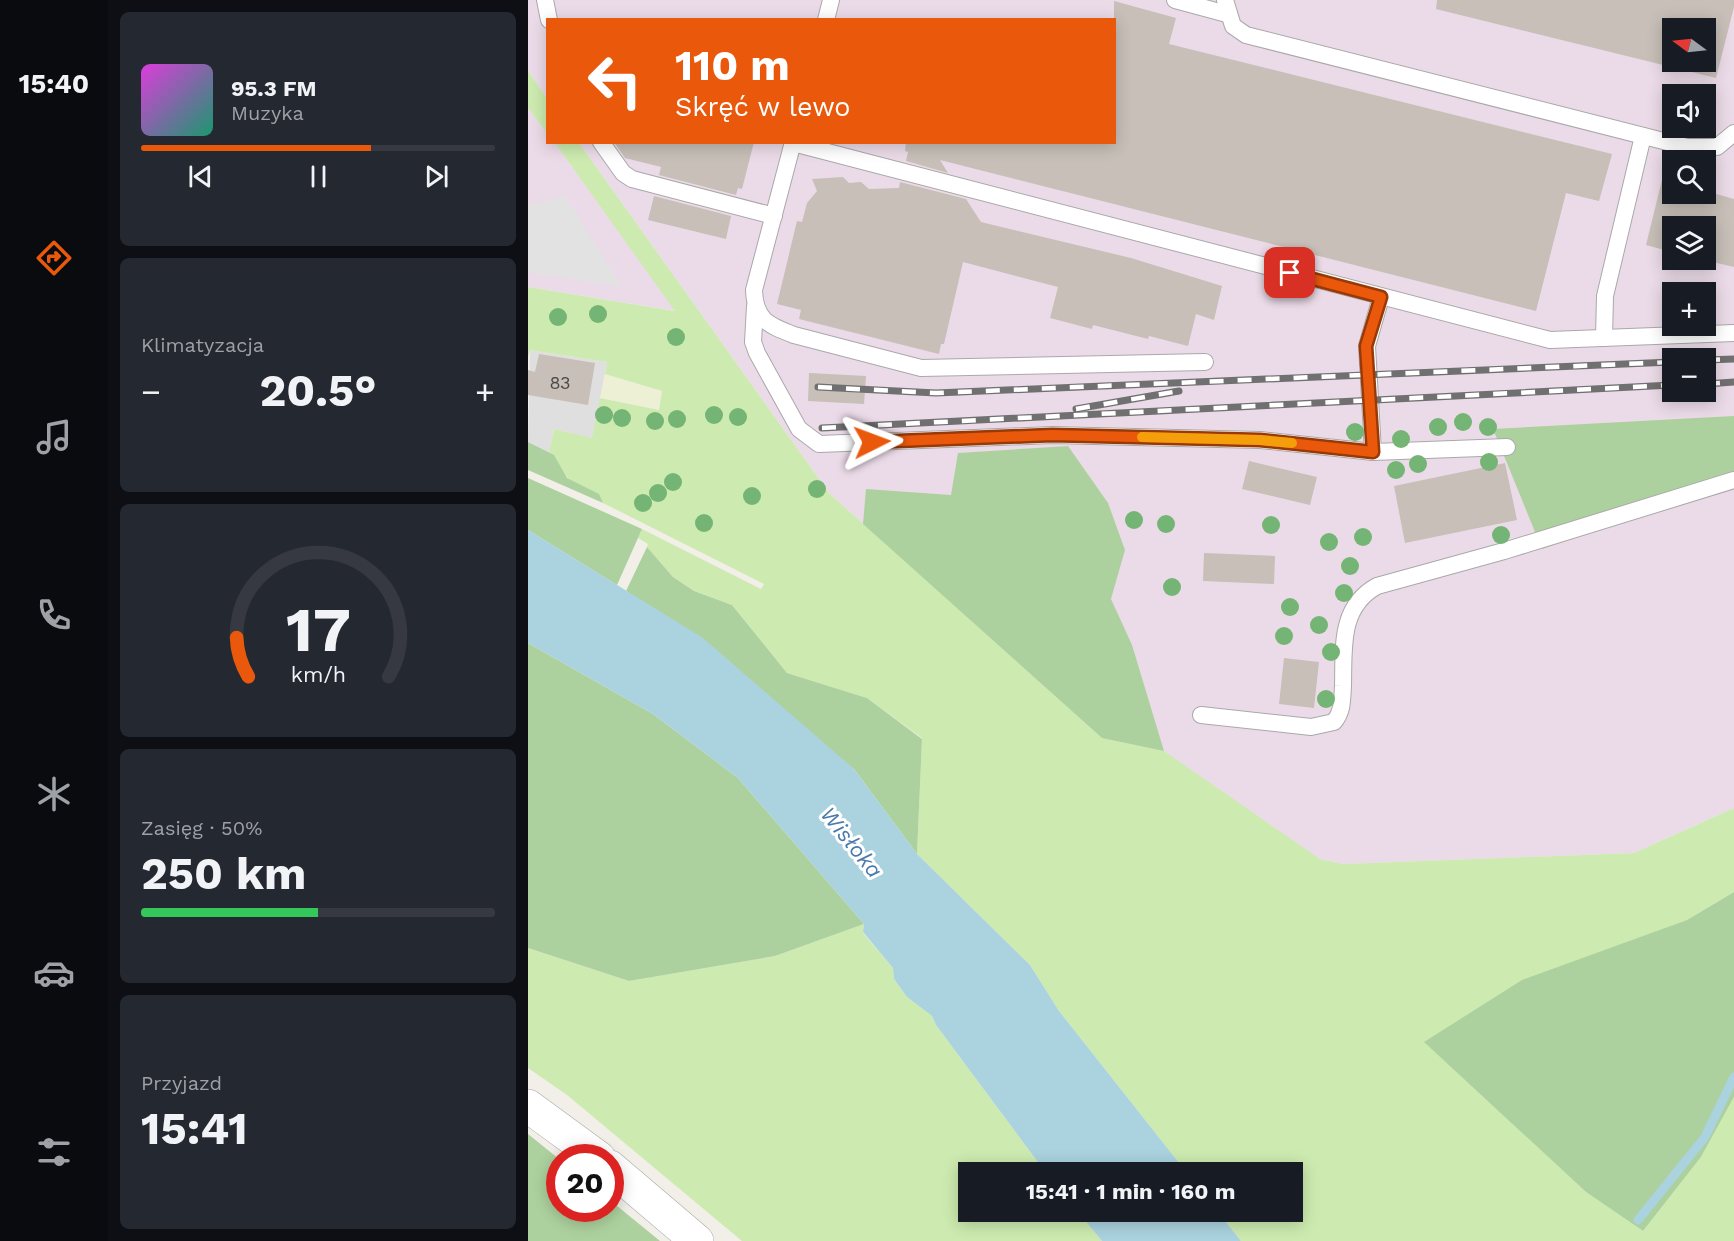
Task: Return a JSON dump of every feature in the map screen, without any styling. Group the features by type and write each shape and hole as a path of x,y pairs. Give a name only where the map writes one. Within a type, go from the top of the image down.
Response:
{"street":[{"path":"528,1106 580,1144"},
{"path":"624,1179 697,1241"}],"lane":[{"path":"545,0 549,18"},
{"path":"826,18 831,0"},
{"path":"1175,0 1226,7 1233,26 1246,35 1643,136 1703,149 1717,147 1734,133"},
{"path":"1604,338 1605,296 1643,136"},
{"path":"602,144 623,172 632,180 774,216"},
{"path":"793,144 754,290 753,342 799,429 819,444 1052,435 1260,440 1373,452 1507,447"},
{"path":"797,144 1550,340 1734,333"},
{"path":"1373,452 1366,346 1381,297"},
{"path":"755,306 763,320 794,335 921,368 1205,362"},
{"path":"1201,716 1311,727 1334,722 1342,708 1347,618 1359,598 1368,591 1377,586 1504,551 1734,480"}],"shaded area":[{"path":"528,0 1734,0 1734,808 1634,853 1343,864 1320,859 1102,738 829,493 580,144 1116,144 1116,18 546,18 546,97 528,71"},
{"path":"528,108 546,132 546,144 556,144 676,311 528,287"},
{"path":"565,196 622,287 528,272 528,205"},
{"path":"530,350 607,362 593,439 554,429 549,453 528,442"}],"green space":[{"path":"528,71 546,97 546,132 528,108"},
{"path":"556,144 580,144 829,493 1102,738 1164,751 1320,859 1343,864 1634,853 1734,808 1734,892 1687,920 1596,954 1425,1042 1586,1192 1643,1231 1701,1157 1734,1097 1734,1241 1241,1241 1226,1222 1303,1222 1303,1162 1178,1162 1059,1011 1030,965 917,854 922,738 867,698 787,673 732,605 694,591 673,577 647,547 648,544 638,538 642,529 761,589 764,584 603,503 592,491 574,482 563,473 555,458 549,453 554,429 592,438 600,398 659,410 662,391 605,374 607,362 530,350 528,357 528,287 675,311"},
{"path":"605,374 662,391 659,410 600,398"},
{"path":"1734,416 1734,473 1725,489 1542,549 1493,429"},
{"path":"528,442 554,455 567,478 599,494 603,503 528,470"},
{"path":"1068,446 1108,503 1125,550 1111,599 1132,645 1164,751 1102,738 863,524 866,489 951,495 958,453"},
{"path":"528,478 642,529 617,585 528,530"},
{"path":"647,547 673,577 694,591 732,605 787,673 867,698 922,739 917,854 854,769 626,591"},
{"path":"528,643 653,714 738,778 864,924 775,956 629,981 528,948"},
{"path":"1734,892 1734,1097 1701,1157 1643,1231 1586,1192 1424,1042 1522,980 1687,920"},
{"path":"864,924 863,933 893,968 894,979 907,997 932,1016 936,1025 1038,1162 958,1162 958,1222 1086,1222 1102,1241 742,1241 567,1095 528,1068 528,948 629,981 775,956"},
{"path":"528,1134 546,1149 546,1222 624,1222 624,1212 660,1241 528,1241"}],"water":[{"name":"Wisłoka","path":"528,530 703,638 854,769 917,854 1030,965 1059,1011 1178,1162 1038,1162 936,1025 932,1016 907,997 894,979 893,968 863,932 864,924 738,778 653,714 528,643"},
{"path":"1086,1222 1226,1222 1241,1241 1102,1241"}],"building":[{"path":"1437,0 1734,0 1716,78 1692,72 1716,72 1716,18 1662,18 1662,65 1436,9"},
{"path":"1114,1 1176,18 1169,44 1612,154 1599,201 1566,193 1536,311 940,160 948,173 906,161 908,152 905,151 906,144 1116,144 1116,18 1114,18"},
{"path":"615,144 753,144 742,189 738,188 736,195 659,175 661,167 625,158"},
{"path":"843,177 849,183 861,182 869,189 899,188 900,182 966,199 981,222 1131,258 1222,286 1214,320 1196,314 1188,346 1093,325 1092,329 1050,318 1058,287 963,262 944,344 941,344 939,354 799,319 801,310 777,304 797,221 802,222 807,203 817,191 812,179"},
{"path":"1662,180 1662,204 1716,204 1716,194 1734,199 1734,267 1716,263 1716,216 1662,216 1662,249 1646,245"},
{"path":"654,196 731,216 726,239 648,220"},
{"path":"539,354 595,363 588,405 528,395 528,370 535,372"},
{"path":"809,373 866,376 864,404 808,401"},
{"path":"1249,461 1317,477 1310,505 1242,489"},
{"path":"1505,463 1517,520 1405,543 1394,486"},
{"path":"1204,553 1275,556 1274,584 1203,581"},
{"path":"1284,658 1319,662 1314,708 1279,704"}],"waterway":[{"path":"1638,1220 1705,1137 1734,1077"}],"railway":[{"path":"1716,360 1734,359"},
{"path":"818,387 936,393 1662,362"},
{"path":"1716,383 1734,382"},
{"path":"822,428 1662,386"},
{"path":"1076,409 1179,391"}],"slow traffic":[{"path":"1142,437 1292,443"}],"route":[{"path":"872,442 1052,435 1260,440 1373,452 1366,346 1381,297 1290,273"}]}
